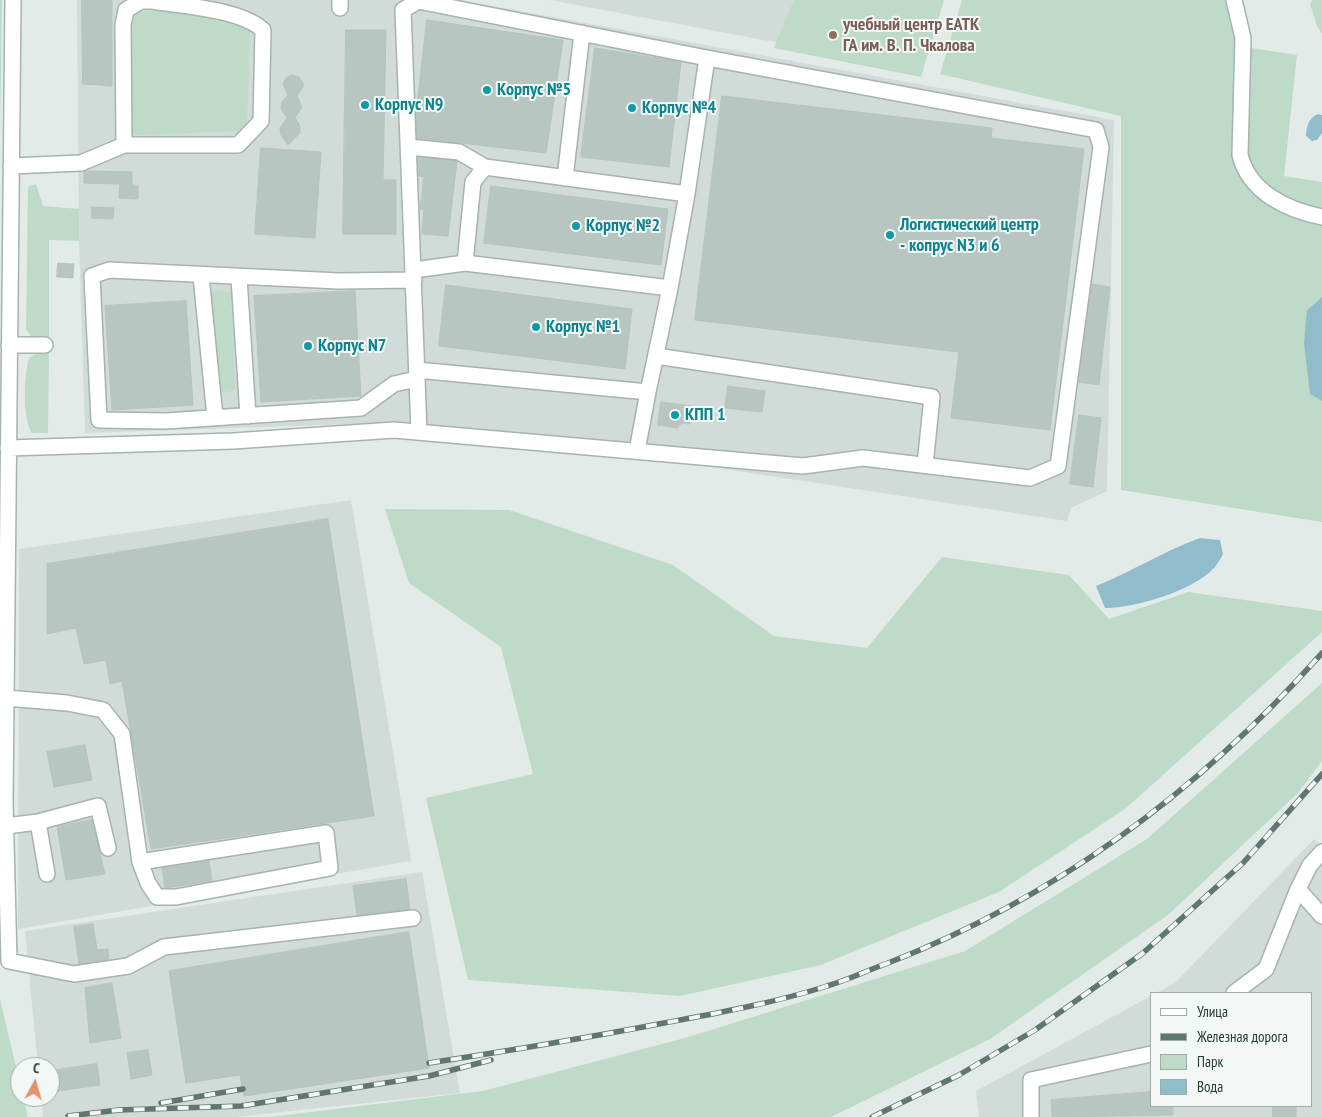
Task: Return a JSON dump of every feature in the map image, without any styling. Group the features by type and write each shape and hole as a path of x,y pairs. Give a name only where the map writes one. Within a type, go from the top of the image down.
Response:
{"street":[{"path":"13,0 7,175 9,345 6,826 9,961 74,974 128,966 164,947 414,918"},
{"path":"1234,0 1243,38 1240,155 1244,169 1259,189 1304,214 1322,217"},
{"path":"7,175 81,163 124,145 238,145 248,137 261,121 263,30 254,21 230,14 152,1 141,1 126,10 123,25 124,145"},
{"path":"8,448 233,441 394,430 803,466 863,458 1030,478 1058,466 1101,147 1096,130 707,58 418,1 403,10 419,432"},
{"path":"565,178 582,34"},
{"path":"637,451 687,194 707,58"},
{"path":"409,147 459,152 485,167 687,194"},
{"path":"465,263 473,182 485,167"},
{"path":"648,392 417,374 394,384 360,408 215,418 99,420 92,276 109,270 239,278 339,281 414,275 465,263 670,288"},
{"path":"201,276 215,418"},
{"path":"239,278 248,416"},
{"path":"9,345 44,345"},
{"path":"656,356 932,397 925,465"},
{"path":"6,698 68,702 103,710 122,734 140,862 148,883 157,897 176,897 330,868 326,833 140,862"},
{"path":"6,826 38,822 98,806 108,848"},
{"path":"38,822 48,874"},
{"path":"1235,992 1266,969 1298,889 1310,865 1322,852"},
{"path":"1298,889 1322,916"},
{"path":"1031,1117 1031,1080 1150,1054"}],"shaded area":[{"path":"77,0 460,0 1114,120 1107,491 1071,508 1067,521 414,422 85,433 79,241"},
{"name":"учебный центр ЕАТК ГА им. В. П. Чкалова","path":"550,0 944,0 918,69"},
{"path":"351,500 411,861 18,929 19,549"},
{"path":"1314,839 1322,846 1322,1117 979,1117 976,1091 1150,997 1150,1107 1312,1107 1312,992 1158,992 1175,983"},
{"path":"422,872 460,1093 235,1117 43,1117 42,1107 60,1107 60,1057 37,1057 25,931"}],"green space":[{"path":"0,0 2,0 0,134"},
{"name":"учебный центр ЕАТК ГА им. В. П. Чкалова","path":"794,0 944,0 921,77 774,48"},
{"path":"962,0 1226,0 1238,46 1297,55 1284,176 1322,182 1322,297 1307,310 1310,394 1322,401 1322,522 1121,490 1121,116 940,74"},
{"path":"1313,0 1322,0 1322,34 1317,26 1310,4"},
{"path":"165,8 245,23 250,29 247,120 244,127 237,131 134,135 130,130 131,20 139,12 160,11"},
{"path":"36,184 43,206 79,209 79,241 49,240 49,339 33,339 26,329 28,187"},
{"path":"219,290 231,293 235,390 229,392 219,390 209,300 213,292"},
{"path":"49,351 48,433 32,433 25,407 27,366 29,358 38,353"},
{"path":"385,509 509,510 673,565 774,636 867,648 942,557 1069,575 1109,619 1188,592 1322,611 1322,632 1125,809 999,892 821,965 680,996 468,980 426,798 533,774 501,647 409,583"},
{"path":"1322,683 1322,761 1298,793 1168,915 990,1039 831,1117 270,1117 483,1091 685,1038 965,951 1147,839"},
{"path":"0,999 14,1057 10,1057 10,1107 26,1107 28,1117 0,1117"}],"water":[{"path":"1318,114 1322,115 1322,133 1317,140 1312,141 1306,136 1307,129 1310,120"},
{"path":"1322,297 1322,401 1310,394 1304,343 1307,310"},
{"path":"1200,538 1220,540 1223,554 1215,567 1205,576 1179,591 1148,601 1105,608 1096,586"}],"building":[{"path":"82,0 112,0 112,86 83,84"},
{"name":"Корпус №5","path":"427,20 563,40 546,153 417,138 416,115"},
{"name":"Корпус N9","path":"346,30 386,30 383,180 396,180 396,234 343,234"},
{"name":"Корпус №4","path":"595,48 681,62 669,167 581,157"},
{"path":"292,75 299,77 304,85 297,96 302,107 295,118 300,126 300,133 288,145 281,135 280,128 287,118 281,109 282,102 288,95 283,84 286,78"},
{"name":"Логистический центр - копрус N3 и 6","path":"722,96 992,128 991,138 1084,149 1050,430 951,418 959,352 695,320"},
{"path":"261,148 321,152 315,238 255,234"},
{"path":"418,157 457,161 448,236 422,234 424,209 420,209 424,177 419,176"},
{"path":"84,172 132,172 132,186 138,186 138,199 119,198 120,184 84,183"},
{"name":"Корпус №2","path":"491,186 668,209 661,265 484,243"},
{"path":"92,207 114,208 113,219 92,218"},
{"path":"58,263 74,264 73,278 57,277"},
{"path":"1092,284 1110,287 1099,385 1079,382"},
{"name":"Корпус №1","path":"446,285 632,309 625,369 439,346"},
{"name":"Корпус N7","path":"355,291 361,396 261,402 254,296"},
{"path":"186,301 193,405 112,410 105,306"},
{"path":"728,386 765,391 762,412 725,408"},
{"name":"КПП 1","path":"661,402 692,406 690,424 682,423 677,428 658,425"},
{"path":"1079,415 1101,418 1093,487 1070,484"},
{"path":"328,519 374,816 151,849 122,681 110,684 106,660 84,664 76,628 47,634 47,564"},
{"path":"85,745 92,780 54,787 47,752"},
{"path":"92,820 105,874 66,880 57,827"},
{"path":"209,861 212,881 165,888 162,868"},
{"path":"406,879 410,909 357,915 353,886"},
{"path":"93,924 97,950 108,949 109,959 79,964 74,927"},
{"path":"409,932 429,1068 244,1096 240,1075 186,1083 169,971"},
{"path":"112,983 121,1038 90,1043 85,988"},
{"path":"148,1050 152,1075 131,1079 127,1053"},
{"path":"97,1064 100,1085 60,1091 60,1070"},
{"path":"1150,1092 1150,1107 1173,1107 1173,1115 1052,1117 1051,1100"},
{"path":"1273,1107 1296,1107 1296,1117 1273,1117"}],"railway":[{"path":"429,1063 605,1034 766,1003 843,981 950,936 1010,906 1068,872 1123,834 1177,793 1276,702 1322,653"},
{"path":"872,1117 959,1075 1035,1030 1143,953 1243,863 1322,774"},
{"path":"68,1116 119,1110 241,1106 429,1076 491,1060"},
{"path":"161,1103 243,1089"}],"place":[{"name":"учебный центр ЕАТК ГА им. В. П. Чкалова","path":"833,35"},
{"name":"Корпус №5","path":"487,90"},
{"name":"Корпус N9","path":"365,105"},
{"name":"Корпус №4","path":"632,108"},
{"name":"Корпус №2","path":"576,226"},
{"name":"Логистический центр - копрус N3 и 6","path":"890,235"},
{"name":"Корпус №1","path":"536,327"},
{"name":"Корпус N7","path":"308,346"},
{"name":"КПП 1","path":"675,415"}]}
